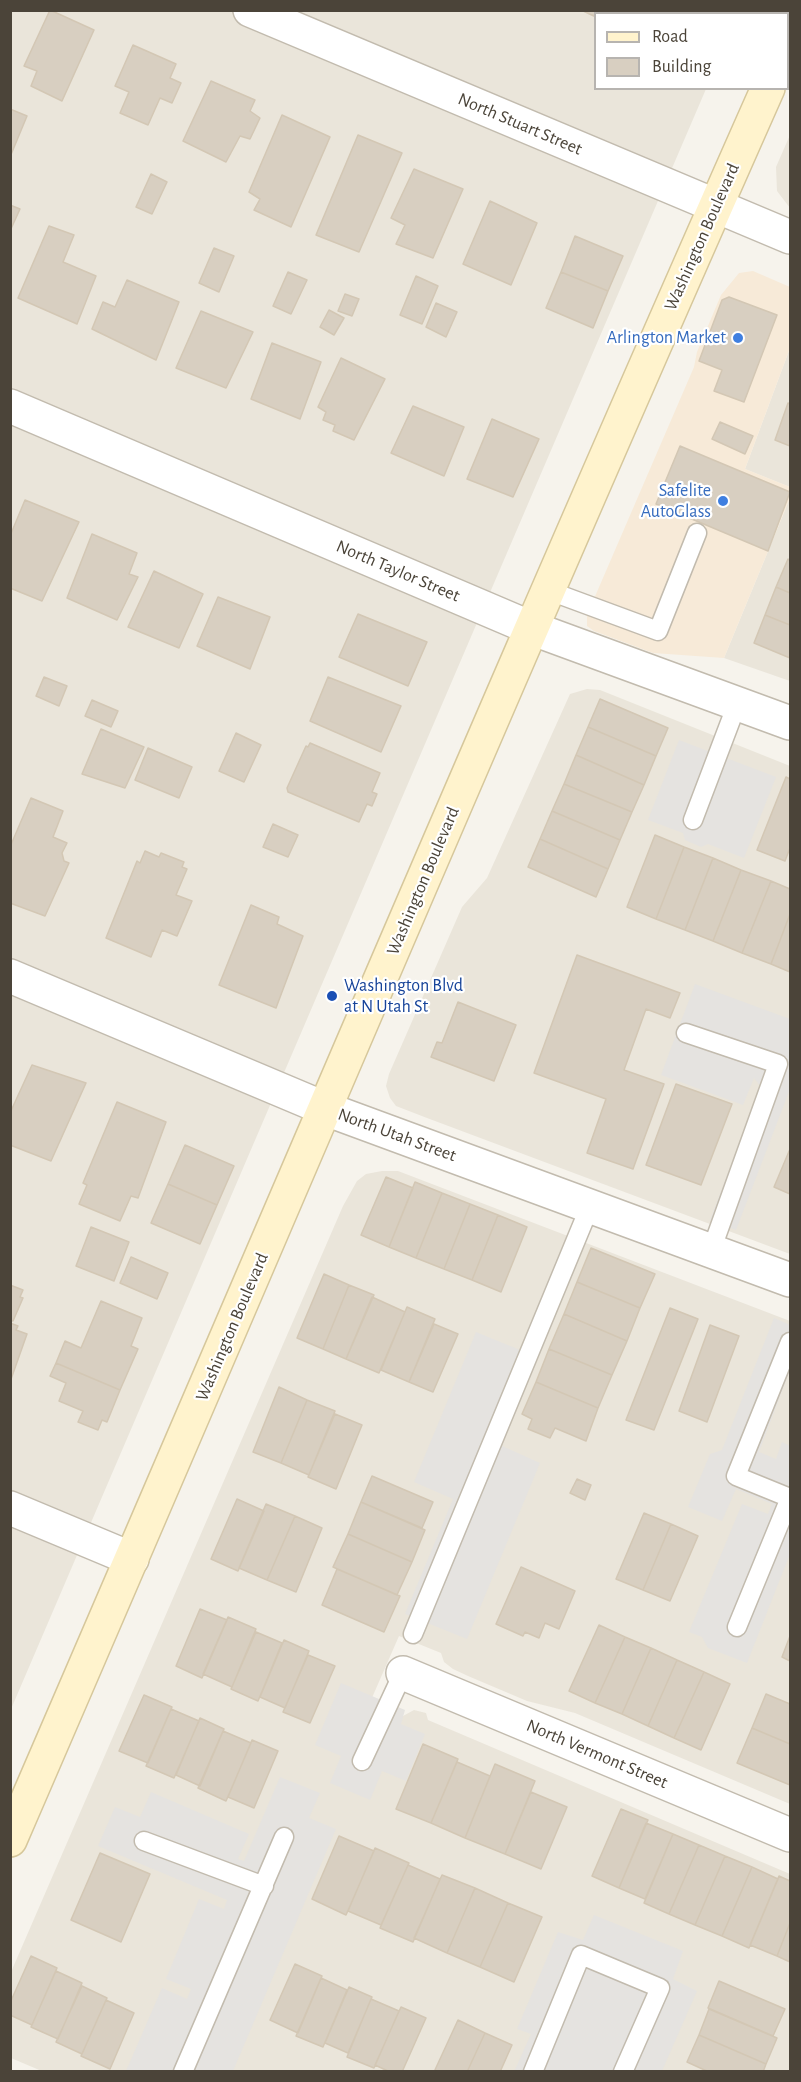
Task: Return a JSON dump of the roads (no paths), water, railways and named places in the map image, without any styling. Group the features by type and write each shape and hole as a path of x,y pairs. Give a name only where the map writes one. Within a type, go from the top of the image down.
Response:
{"main road":[{"name":"Washington Boulevard","path":"10,1840 326,1109 547,590 767,90"}],"street":[{"name":"North Stuart Street","path":"250,10 790,237"},
{"name":"North Taylor Street","path":"10,406 531,628 790,723"},
{"name":"North Utah Street","path":"10,976 326,1109 790,1280"},
{"path":"10,1508 132,1559"},
{"name":"North Vermont Street","path":"403,1673 790,1835"}],"lane":[{"path":"547,590 658,631 697,533"},
{"path":"693,820 737,704"},
{"path":"686,1032 778,1064 711,1251"},
{"path":"413,1634 590,1206"},
{"path":"737,1627 790,1498 736,1476 790,1342"},
{"path":"362,1761 403,1673"},
{"path":"183,2072 284,1837"},
{"path":"144,1841 264,1886"},
{"path":"533,2072 581,1955 660,1988 623,2072"}],"place":[{"name":"Arlington Market","path":"738,338"},
{"name":"Safelite AutoGlass","path":"723,501"},
{"name":"Washington Blvd at N Utah St","path":"332,996"}]}
